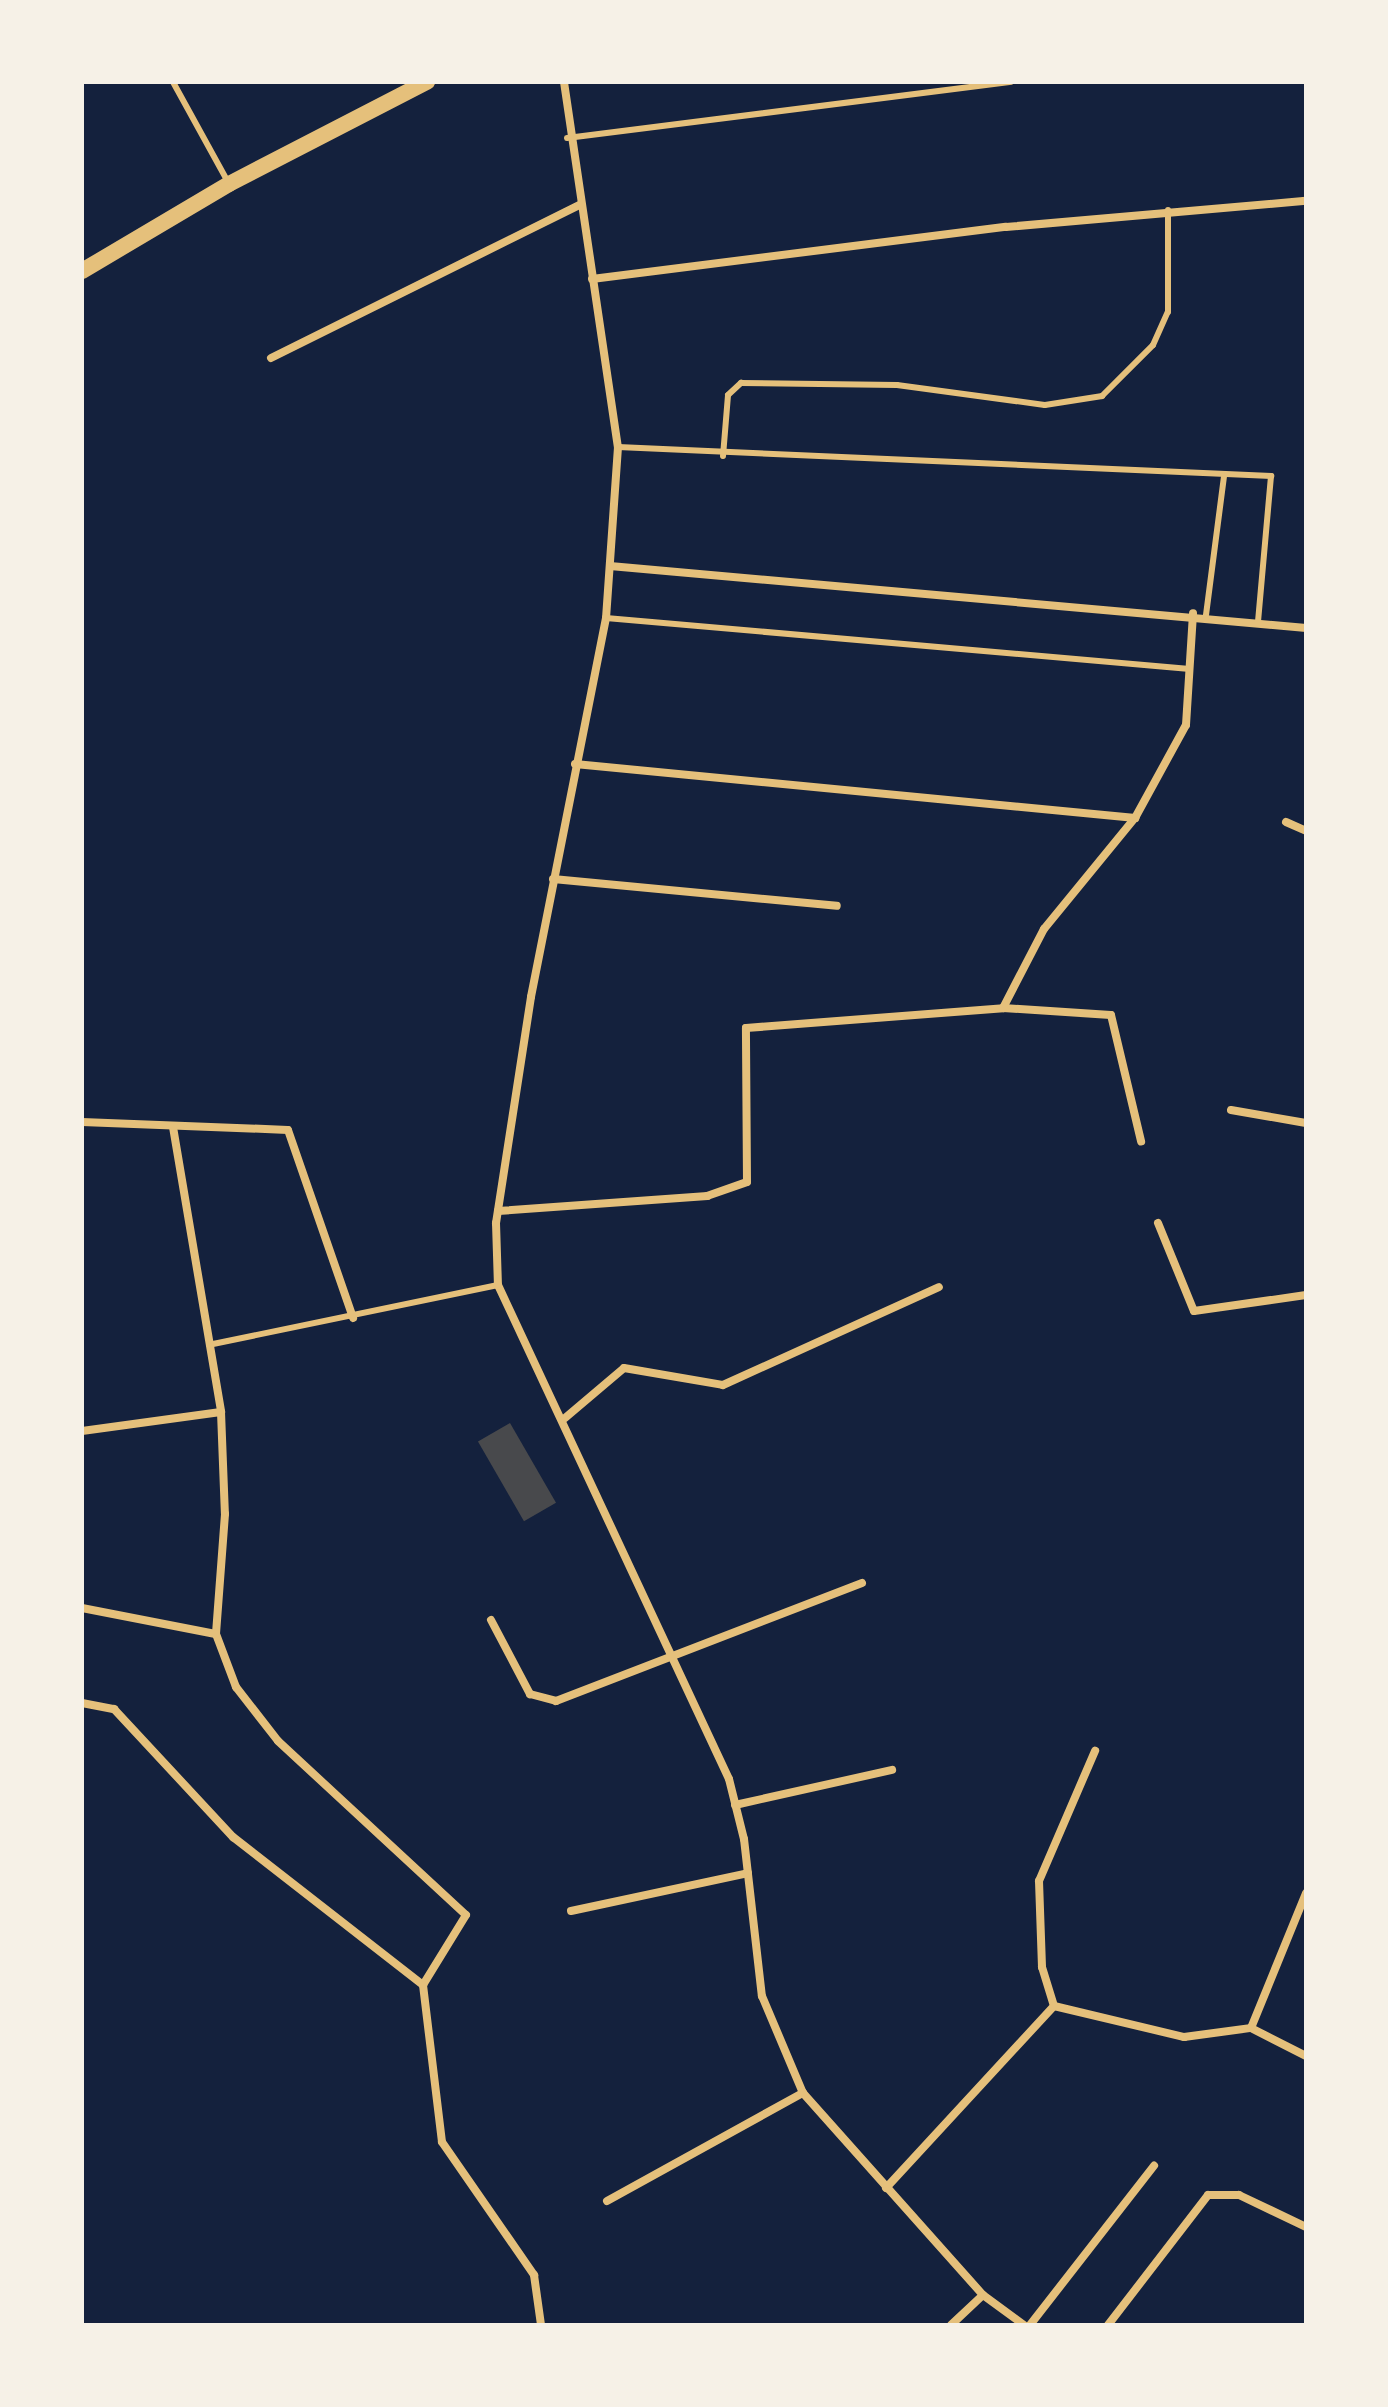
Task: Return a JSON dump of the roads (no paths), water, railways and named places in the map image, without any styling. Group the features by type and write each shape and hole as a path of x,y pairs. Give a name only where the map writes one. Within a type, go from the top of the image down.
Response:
{"main road":[{"path":"82,271 229,184 427,82"}],"street":[{"path":"564,82 567,138 618,447 606,618 553,879 498,1211 498,1285 565,1418 675,1658 735,1805 748,1873 762,1996 803,2093 983,2295 1027,2325 1154,2166"},
{"path":"592,279 1168,210 1306,201"},
{"path":"271,358 579,205"},
{"path":"610,566 1193,613 1306,628"},
{"path":"1003,1008 1044,929 1135,818 1186,725 1193,613"},
{"path":"575,764 1135,818"},
{"path":"1286,822 1306,831"},
{"path":"553,879 837,906"},
{"path":"498,1211 707,1196 747,1182 746,1028 1003,1008 1111,1015 1141,1141"},
{"path":"1231,1110 1306,1123"},
{"path":"82,1122 288,1130 353,1318"},
{"path":"173,1127 213,1344 221,1412 225,1514 216,1634 236,1687 278,1741 466,1915 423,1985 442,2142 534,2275 541,2325"},
{"path":"1158,1223 1194,1311 1306,1295"},
{"path":"565,1418 624,1368 723,1385 939,1287"},
{"path":"82,1431 221,1412"},
{"path":"491,1620 541,1702 675,1658 862,1583"},
{"path":"82,1608 216,1634"},
{"path":"82,1703 114,1709 233,1837 423,1985"},
{"path":"1054,2006 1042,1967 1039,1881 1095,1751"},
{"path":"735,1805 892,1770"},
{"path":"571,1911 748,1873"},
{"path":"1251,2028 1306,1893"},
{"path":"1054,2006 1184,2037 1251,2028 1306,2056"},
{"path":"886,2188 1054,2006"},
{"path":"607,2201 803,2093"},
{"path":"1108,2325 1208,2195 1239,2195 1306,2227"},
{"path":"951,2325 983,2295"}],"lane":[{"path":"173,82 229,184"},
{"path":"567,138 1011,82"},
{"path":"723,456 728,395 741,383 897,385 1045,405 1102,396 1153,345 1168,312 1168,210"},
{"path":"618,447 723,456 1271,476 1258,623"},
{"path":"1206,615 1224,476"},
{"path":"606,618 1190,669"},
{"path":"213,1344 353,1318 498,1285"}]}
